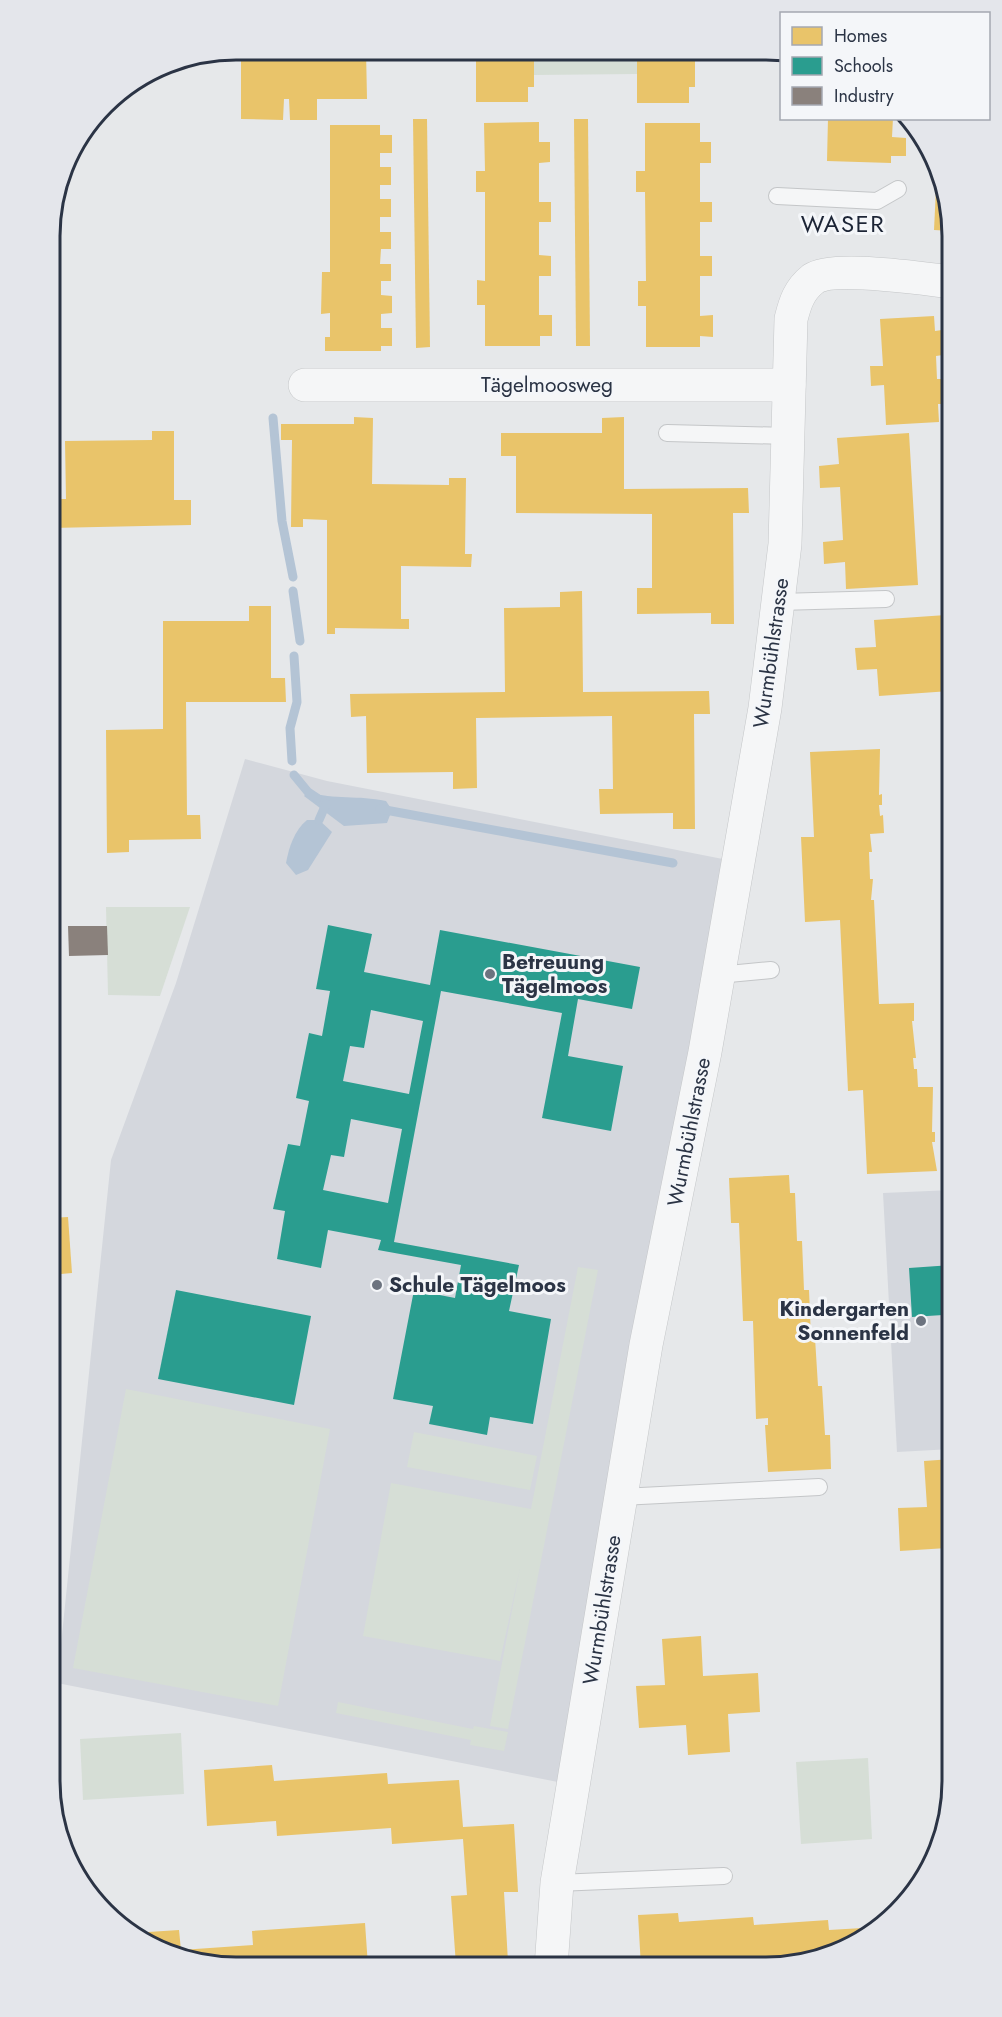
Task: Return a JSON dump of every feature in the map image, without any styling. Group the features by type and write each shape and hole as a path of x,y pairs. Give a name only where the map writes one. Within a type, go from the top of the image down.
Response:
{"street":[{"name":"Wurmbühlstrasse","path":"552,1957 557,1883 621,1497 660,1270 692,1121 765,708 785,544 790,319 798,295 815,278 845,272 942,281"},
{"name":"Tägelmoosweg","path":"305,385 789,385"}],"lane":[{"path":"777,196 877,201 898,189"},
{"path":"667,433 788,436"},
{"path":"779,602 886,599"},
{"path":"718,975 771,970"},
{"path":"621,1497 819,1487"},
{"path":"557,1883 724,1876"}],"shaded area":[{"path":"534,60 637,60 637,74 534,75"},
{"name":"Schule Tägelmoos","path":"245,759 327,781 738,862 573,1785 60,1684 60,1654 111,1160 176,983"},
{"path":"106,907 190,907 160,996 108,995"},
{"name":"Kindergarten Sonnenfeld","path":"942,1190 942,1450 897,1452 883,1193"},
{"path":"578,1267 598,1270 508,1729 490,1726 520,1568 500,1661 363,1636 391,1483 531,1509"},
{"path":"126,1389 330,1429 278,1706 73,1668"},
{"path":"414,1432 537,1456 530,1490 407,1467"},
{"path":"338,1702 473,1729 474,1726 508,1732 504,1751 470,1745 471,1740 336,1713"},
{"path":"181,1733 184,1794 83,1800 80,1739"},
{"path":"868,1758 872,1839 801,1844 796,1762"}],"water":[{"path":"308,792 386,801 392,810 387,823 344,826 304,796"},
{"path":"307,820 319,820 332,832 308,870 296,875 286,863 293,840"}],"building: Homes":[{"path":"241,60 366,60 367,99 317,99 317,120 290,120 289,99 284,99 283,120 241,119"},
{"path":"476,60 534,60 534,87 528,87 528,102 476,102"},
{"path":"637,60 695,60 695,87 689,87 689,103 637,103"},
{"path":"413,119 427,119 430,347 416,348"},
{"path":"574,119 588,119 590,346 576,346"},
{"path":"828,120 893,120 892,137 906,138 906,156 891,156 891,163 827,161"},
{"path":"539,122 539,142 550,142 550,162 539,163 539,202 551,202 551,222 539,222 539,255 551,256 551,276 539,276 539,315 552,315 552,336 540,336 540,346 485,346 485,305 477,305 477,280 485,281 485,192 476,192 476,171 485,171 484,123"},
{"path":"645,123 700,123 700,142 711,142 711,163 700,163 700,202 712,202 712,222 700,222 700,256 712,256 712,276 700,276 700,316 713,315 713,337 700,336 700,347 646,347 646,306 638,306 638,281 646,281 645,192 636,192 636,171 645,171"},
{"path":"330,125 380,125 380,135 392,135 392,153 380,153 380,167 391,167 391,185 380,185 380,199 391,199 391,217 380,217 380,232 391,232 391,249 381,249 380,264 391,264 391,281 381,281 381,295 392,296 392,313 381,314 381,328 392,328 392,346 381,346 381,351 325,351 325,337 330,337 330,313 321,314 322,272 330,272"},
{"path":"936,191 942,230 934,230"},
{"path":"934,316 935,331 942,330 942,355 936,356 937,379 942,379 942,404 938,404 939,422 886,425 884,385 871,386 870,366 883,366 880,319"},
{"path":"354,417 373,418 372,484 449,485 449,478 466,478 465,554 472,554 471,567 401,566 401,619 409,619 409,629 335,628 335,634 327,634 327,520 303,519 303,527 291,527 292,440 281,440 281,424 354,424"},
{"path":"624,417 624,489 748,488 749,513 733,513 734,624 711,624 711,613 637,614 637,588 652,588 652,514 516,513 516,456 501,456 501,433 602,433 602,418"},
{"path":"152,431 174,431 174,500 191,500 191,525 60,528 60,499 66,499 65,441 152,440"},
{"path":"909,433 918,585 846,589 845,562 824,564 823,542 843,540 840,487 820,488 819,466 839,464 837,438"},
{"path":"582,591 583,692 709,691 710,714 694,714 695,829 673,829 673,813 600,814 599,789 613,789 612,716 476,718 477,788 453,789 453,772 367,773 366,716 351,717 350,694 505,692 504,608 560,607 560,592"},
{"path":"249,606 271,606 271,678 285,678 286,702 186,702 187,815 200,815 201,839 129,840 129,852 107,853 106,730 163,729 163,621 249,621"},
{"path":"942,615 942,692 879,696 877,669 857,670 855,648 876,647 874,620"},
{"path":"880,749 879,795 882,794 882,805 879,805 880,816 883,815 884,833 870,834 872,852 869,852 870,879 873,879 871,900 874,900 879,1004 914,1003 914,1021 912,1021 916,1058 913,1058 914,1069 917,1069 918,1087 933,1087 932,1132 935,1132 935,1142 932,1142 937,1171 867,1174 863,1090 848,1091 840,920 805,922 801,837 814,837 810,752"},
{"path":"789,1175 790,1193 795,1193 797,1241 802,1241 804,1290 809,1290 811,1338 815,1338 818,1386 822,1386 825,1435 830,1435 831,1469 768,1472 765,1425 768,1425 768,1418 756,1419 753,1321 743,1321 739,1223 731,1223 729,1178"},
{"path":"60,1217 68,1217 72,1273 60,1274"},
{"path":"942,1460 942,1548 900,1551 898,1508 927,1507 924,1461"},
{"path":"701,1636 703,1676 758,1673 760,1712 728,1714 730,1752 688,1755 686,1725 639,1728 636,1686 665,1685 662,1639"},
{"path":"272,1765 274,1781 387,1773 388,1784 459,1780 463,1827 514,1824 518,1892 504,1892 508,1957 455,1957 451,1896 467,1895 463,1839 392,1844 391,1828 277,1836 276,1821 207,1826 204,1770"},
{"path":"678,1913 679,1922 753,1917 754,1925 828,1920 829,1930 862,1928 822,1948 789,1955 640,1957 638,1915"},
{"path":"365,1923 367,1957 236,1957 187,1950 253,1945 252,1931"},
{"path":"179,1930 181,1948 147,1932"}],"building: Schools":[{"path":"328,925 372,934 364,972 430,985 440,930 640,967 632,1009 578,999 568,1056 623,1066 611,1131 542,1118 562,1013 441,991 394,1242 519,1265 509,1311 551,1319 533,1424 490,1417 487,1435 429,1424 433,1406 393,1399 414,1290 455,1298 461,1265 378,1250 381,1240 328,1230 321,1268 277,1259 285,1211 273,1209 288,1144 300,1146 309,1101 296,1098 309,1033 322,1036 330,991 316,989","holes":["371,1010 423,1021 409,1094 343,1081 350,1046 364,1048","351,1119 402,1129 388,1203 323,1190 331,1155 344,1157"]},
{"path":"942,1266 942,1315 912,1317 909,1268"},
{"path":"176,1290 311,1316 294,1405 158,1379"}],"building: Industry":[{"path":"68,926 107,926 108,955 69,956"}],"waterway":[{"path":"273,418 282,521 293,577"},
{"path":"293,591 300,641"},
{"path":"292,761 290,728 297,702 294,656"},
{"path":"294,775 308,792 317,798"},
{"path":"319,820 326,804"},
{"path":"380,809 673,863"}],"place":[{"name":"Betreuung Tägelmoos","path":"490,974"},
{"name":"Schule Tägelmoos","path":"377,1285"},
{"name":"Kindergarten Sonnenfeld","path":"921,1321"}],"district":[{"name":"WASER","path":"843,223"}]}
